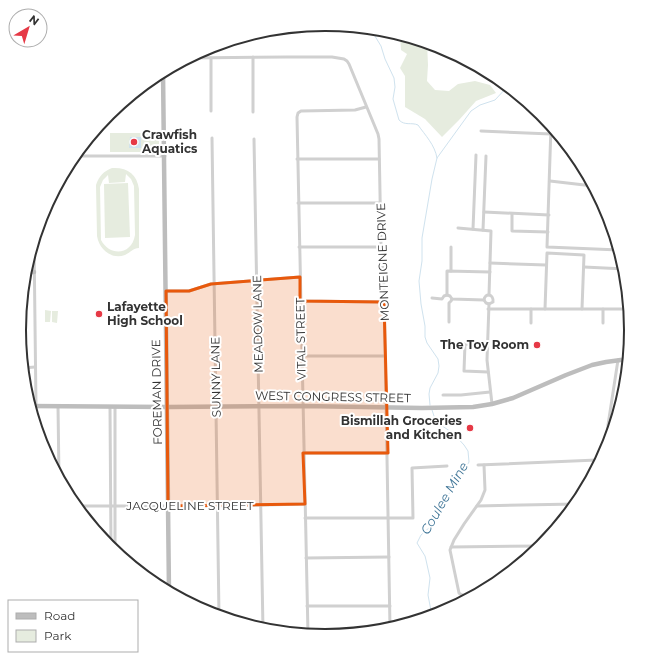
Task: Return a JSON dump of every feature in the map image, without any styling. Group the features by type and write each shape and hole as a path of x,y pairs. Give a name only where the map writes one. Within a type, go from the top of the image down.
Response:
{"main road":[{"name":"FOREMAN DRIVE","path":"163,79 169,585"},
{"name":"WEST CONGRESS STREET","path":"36,406 473,407 492,404 513,398 583,368 600,363 622,360"}],"street":[{"path":"253,57 253,112"},
{"name":"MONTEIGNE DRIVE","path":"202,58 325,57 345,60 349,64 378,134 388,453 390,622"},
{"path":"211,58 211,111"},
{"name":"VITAL STREET","path":"308,628 297,117 302,111 355,110 366,107"},
{"path":"481,131 551,134"},
{"path":"551,134 547,247 613,250"},
{"name":"SUNNY LANE","path":"212,138 219,609"},
{"name":"MEADOW LANE","path":"254,139 263,622"},
{"path":"473,229 476,155"},
{"path":"82,156 165,156"},
{"path":"483,230 486,156"},
{"path":"297,159 379,159"},
{"path":"550,181 586,185"},
{"path":"298,203 380,203"},
{"path":"484,212 549,215"},
{"path":"512,214 512,231 548,232"},
{"path":"458,228 491,231 489,295"},
{"path":"299,247 381,247"},
{"path":"451,247 451,271"},
{"path":"563,248 563,254"},
{"path":"582,309 584,249"},
{"path":"545,309 547,254 584,255"},
{"path":"34,262 36,406"},
{"path":"490,263 546,265"},
{"path":"584,267 617,269"},
{"path":"447,295 447,270 490,272"},
{"path":"166,291 189,291 206,285 300,277"},
{"path":"442,299 447,295"},
{"path":"447,295 452,299 484,300 489,304"},
{"path":"484,300 485,296 489,295"},
{"path":"489,295 493,297 492,303 489,304 488,308 487,346 488,372 492,404"},
{"path":"432,298 442,299 444,303 449,303"},
{"path":"449,322 449,303 452,299"},
{"path":"300,301 384,302"},
{"path":"488,308 623,309"},
{"path":"530,309 531,323"},
{"path":"603,309 603,323"},
{"path":"487,346 465,344 464,371 488,372"},
{"path":"302,356 385,356"},
{"path":"608,426 618,360"},
{"path":"29,368 35,367"},
{"path":"443,395 490,392"},
{"path":"58,406 59,465"},
{"path":"112,407 110,434 115,470 115,542"},
{"path":"112,407 114,434 110,470 111,537 115,537"},
{"path":"304,453 388,453"},
{"path":"478,466 594,460"},
{"path":"462,595 458,593 450,552 451,547 464,524 481,500 485,490 484,465"},
{"path":"305,518 413,518 412,468 447,466"},
{"path":"110,470 115,470"},
{"name":"JACQUELINE STREET","path":"84,506 218,506 304,504"},
{"path":"477,506 568,504"},
{"path":"451,547 531,546"},
{"path":"306,558 389,558"},
{"path":"307,606 390,606"}],"highlighted area":[{"path":"300,277 300,301 384,302 388,453 303,453 305,504 168,506 166,291 189,291 211,284"}],"green space":[{"path":"400,41 427,49 427,81 435,90 449,91 458,84 475,81 490,85 496,93 476,101 442,137 425,119 405,107 405,76 400,68 407,54 401,50"},
{"name":"Crawfish Aquatics","path":"110,133 159,133 159,151 110,152"},
{"path":"117,168 130,172 136,179 139,189 139,248 120,256 111,255 106,252 100,245 97,236 96,185 100,176 109,169","holes":["126,174 131,179 134,186 135,235 130,247 125,250 115,251 110,249 101,240 100,187 103,180 108,175 109,183 125,182"]},
{"path":"128,183 130,237 105,238 104,184"},
{"path":"45,310 51,311 50,322 45,322"},
{"path":"52,311 58,311 57,323 52,322"}],"water":[{"path":"130,137 141,137 141,148 129,148"}],"waterway":[{"name":"Coulee Mine","path":"375,36 381,46 394,78 395,87 393,99 399,120 404,123 418,125 432,144 437,158"},
{"name":"Coulee Mine","path":"430,405 430,388 438,373 439,366 438,359 427,343 425,337 419,281 422,261 422,238 432,179 437,158 471,111 480,105 495,100 504,91"},
{"name":"Coulee Mine","path":"431,609 428,595 430,578 425,556 417,543 421,535 430,527 441,504 454,487 469,462 468,451 464,445 454,434 438,423 432,410"}],"place":[{"name":"Crawfish Aquatics","path":"134,142"},
{"name":"Lafayette High School","path":"99,314"},
{"name":"The Toy Room","path":"537,345"},
{"name":"Bismillah Groceries and Kitchen","path":"470,428"}]}
